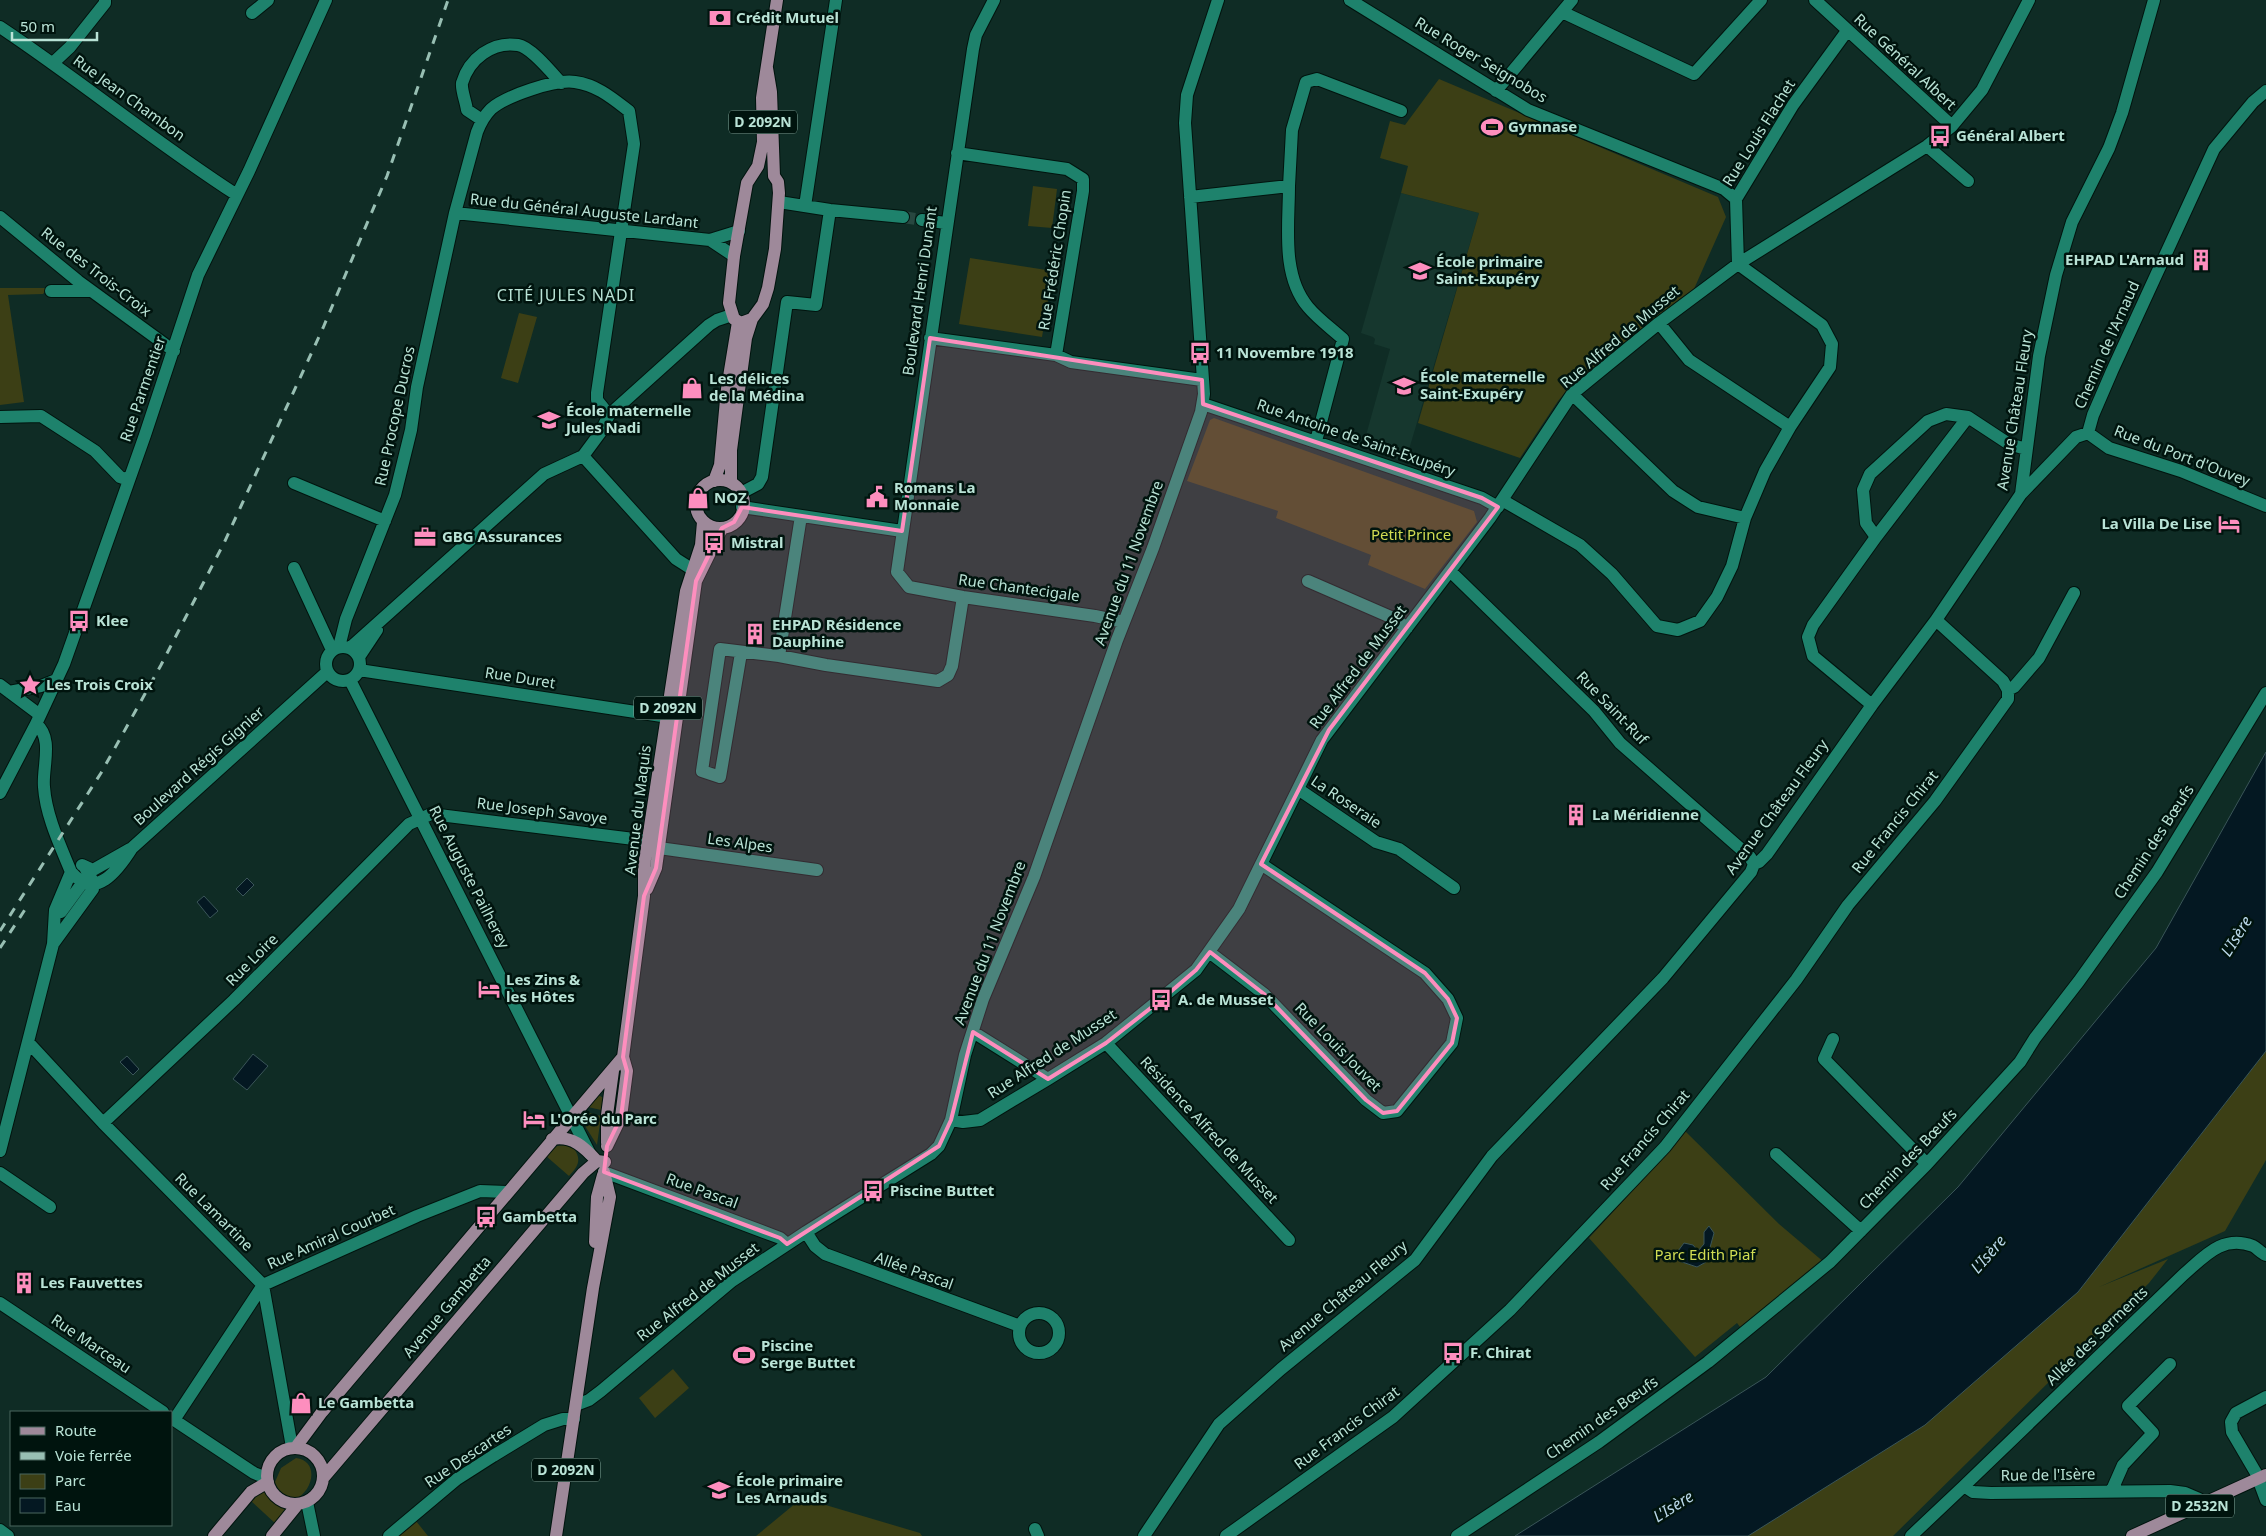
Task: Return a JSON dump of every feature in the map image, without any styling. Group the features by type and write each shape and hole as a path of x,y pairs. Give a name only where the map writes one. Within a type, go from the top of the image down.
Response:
{"main road":[{"name":"Avenue du Maquis","path":"607,1146 621,1117 627,1071 623,1057 644,896 656,868 654,844 672,718 696,581 695,572 703,522 699,515 696,500 705,486 714,481 720,465 727,389 729,303 734,256 747,183 754,175 763,142 762,98 777,0"},
{"name":"Avenue du Maquis","path":"731,482 731,450 746,338 752,319 763,304 768,288 779,202 779,186 774,176 771,92 767,68"},
{"path":"754,175 765,173 774,176"},
{"path":"730,318 741,323 752,319"},
{"path":"714,481 731,482 741,493 742,507"},
{"name":"Avenue du Maquis","path":"695,572 722,528 734,522 742,507"},
{"path":"703,522 710,527 722,528"},
{"name":"Avenue du Maquis","path":"607,1146 606,1115 613,1071 623,1057"},
{"name":"Avenue Gambetta","path":"268,1480 271,1461 284,1450 294,1447 507,1192 613,1071"},
{"path":"552,1139 567,1138 575,1140 599,1162"},
{"name":"D 2092N","path":"556,1536 593,1288 599,1162 607,1146"},
{"name":"Avenue Gambetta","path":"272,1536 302,1503 318,1492 324,1477 583,1172 599,1162"},
{"path":"294,1447 313,1453 319,1460 324,1477"},
{"name":"D 2532N","path":"2132,1536 2202,1506 2262,1477"},
{"path":"214,1536 251,1492 268,1480 272,1492 279,1499 288,1503 302,1503"}],"street":[{"path":"54,62 70,47 105,3 105,0"},
{"path":"252,13 268,0"},
{"name":"Rue Parmentier","path":"0,793 38,720 56,680 129,480 198,275 238,196 326,0"},
{"path":"805,206 836,0"},
{"name":"Boulevard Henri Dunant","path":"910,587 897,572 946,223 972,49 976,35 994,0"},
{"name":"Avenue du 11 Novembre","path":"951,1120 983,999 1034,877 1203,404 1185,123 1187,95 1218,0"},
{"name":"Rue Roger Seignobos","path":"1350,0 1528,110 1724,189 1736,199"},
{"path":"1496,91 1572,0"},
{"path":"1562,12 1694,74 1761,0"},
{"name":"Rue Général Albert","path":"1815,0 1952,126"},
{"name":"Rue Alfred de Musset","path":"576,1405 589,1400 601,1391 732,1281 786,1244 931,1154 946,1134 951,1120 964,1122 980,1120 1106,1043 1188,978 1210,952 1239,908 1325,735 1450,572 1500,503 1572,394 1738,264 1928,146 1952,126 1982,90 2028,0"},
{"name":"Avenue Château Fleury","path":"1144,1536 1219,1424 1281,1369 1415,1260 1492,1156 1663,978 1751,872 1754,864 1767,854 1872,705 1936,620 2021,494 2038,356 2056,275 2072,222 2109,148 2122,114 2154,0"},
{"name":"Rue Jean Chambon","path":"0,27 54,62 114,109 238,196"},
{"name":"Rue Louis Flachet","path":"1738,264 1736,199 1793,105 1847,31"},
{"path":"561,83 543,63 519,45 494,46 475,59 462,84 467,110 482,120 492,108 523,92 561,83 574,82 602,90 629,111 634,144 597,393 597,400 609,415"},
{"path":"1316,442 1343,339 1308,307 1298,290 1290,269 1289,186 1292,130 1306,82 1317,79 1401,111"},
{"name":"Chemin de l'Arnaud","path":"2021,494 2076,437 2088,433 2093,415 2112,372 2214,149 2253,102 2266,91"},
{"name":"Rue Procope Ducros","path":"348,654 346,619 395,496 409,440 417,387 455,213 476,132 482,120"},
{"path":"1928,146 1968,181"},
{"name":"Rue Frédéric Chopin","path":"957,153 1067,169 1083,179 1083,191 1056,356"},
{"path":"1190,196 1289,186"},
{"path":"779,202 830,210 903,217"},
{"path":"741,493 758,484 762,476 787,302 816,305 830,210"},
{"name":"Rue du Général Auguste Lardant","path":"455,213 710,240 739,231"},
{"name":"Rue des Trois-Croix","path":"0,216 91,291 174,351"},
{"path":"922,220 946,223"},
{"name":"Rue du Général Auguste Lardant","path":"710,240 734,256"},
{"name":"Rue Antoine de Saint-Exupéry","path":"1203,404 1500,503 1580,546 1612,574 1657,626 1678,630 1700,621 1717,597 1732,566 1745,518 1765,471 1790,426 1830,367 1832,344 1822,325 1738,264"},
{"path":"51,291 91,291"},
{"path":"294,568 348,654 350,680 339,681 327,672 326,660 348,654 544,474 583,456 600,433 609,415 709,325 730,318"},
{"path":"1659,324 1689,360 1790,426"},
{"path":"930,338 1056,356 1071,362 1202,380"},
{"path":"1572,394 1673,491 1698,507 1745,518"},
{"path":"1876,537 1866,523 1863,498 1863,490 1870,474 1928,421 1946,414 1968,417 2009,444 2026,449"},
{"path":"0,418 41,416 95,452 120,477 129,480"},
{"path":"1872,705 1814,656 1808,638 1813,625 1876,537 1968,417"},
{"name":"Rue du Port d'Ouvey","path":"2088,433 2109,448 2181,471 2266,506"},
{"path":"583,456 676,559 695,572"},
{"path":"294,483 385,520"},
{"path":"742,507 902,532"},
{"path":"779,656 801,516"},
{"name":"Rue Saint-Ruf","path":"1450,572 1594,711 1620,743 1750,857 1754,864"},
{"path":"1308,581 1393,618 1407,628"},
{"name":"Rue Chantecigale","path":"910,587 1124,622"},
{"path":"1936,620 2003,681 2008,690 2014,687 2039,658 2074,592"},
{"path":"741,653 720,777 702,771 720,650 779,656 826,665 938,680 948,676 952,666 963,597"},
{"path":"346,619 354,631 367,633"},
{"path":"348,654 367,633 384,619"},
{"name":"Rue Duret","path":"348,654 672,718"},
{"name":"Boulevard Régis Gignier","path":"88,875 108,879 120,868 132,848 327,672"},
{"path":"5,689 41,686 56,680"},
{"name":"Rue Auguste Pailherey","path":"350,680 421,817 571,1118"},
{"path":"0,1151 53,944 55,910 71,872 46,801 44,786 44,734 38,720 5,689"},
{"name":"Rue Francis Chirat","path":"1226,1536 1393,1417 1510,1310 1665,1147 1796,980 1848,905 1935,800 2008,699 2008,690"},
{"name":"Chemin des Bœufs","path":"1457,1536 1599,1442 1708,1362 1830,1262 1927,1164 2020,1062 2035,1038 2157,872 2266,693"},
{"path":"27,742 45,759"},
{"name":"La Roseraie","path":"1298,789 1376,842 1399,849 1454,888"},
{"name":"Rue Joseph Savoye","path":"421,817 431,814 654,844"},
{"name":"Rue Loire","path":"103,1123 234,1000 409,824 421,817"},
{"name":"Les Alpes","path":"654,844 817,870"},
{"path":"53,944 93,889 88,875 61,848"},
{"name":"Rue Louis Jouvet","path":"1210,952 1264,994 1366,1100 1383,1113 1397,1111 1452,1043 1457,1018 1448,999 1424,973 1261,864"},
{"path":"71,872 88,875"},
{"path":"54,922 88,875"},
{"path":"973,1032 1048,1078"},
{"path":"1833,1039 1824,1059 1927,1164"},
{"name":"Rue Lamartine","path":"28,1042 103,1123 264,1285"},
{"name":"Résidence Alfred de Musset","path":"1106,1043 1289,1240"},
{"path":"571,1118 599,1162"},
{"path":"1776,1154 1861,1231"},
{"name":"Rue Pascal","path":"599,1162 780,1238 786,1244"},
{"path":"0,1173 50,1207"},
{"name":"Rue Amiral Courbet","path":"172,1412 264,1285 417,1216 480,1191 507,1192"},
{"name":"Allée Pascal","path":"806,1232 815,1246 825,1254 1020,1326"},
{"name":"Allée des Serments","path":"1964,1486 2183,1275 2217,1246 2230,1243 2253,1246 2265,1253"},
{"path":"264,1285 294,1447"},
{"name":"Rue Marceau","path":"0,1303 162,1411"},
{"path":"2112,1490 2123,1465 2153,1433 2128,1406 2170,1364"},
{"path":"2266,1397 2236,1413 2231,1422 2232,1432 2262,1477 2266,1500"},
{"name":"Rue Marceau","path":"172,1418 254,1474 268,1480"},
{"name":"Rue Descartes","path":"389,1536 457,1479 544,1425 563,1419 574,1419"},
{"path":"1911,1536 1964,1486"},
{"name":"Rue de l'Isère","path":"1964,1486 1973,1492 1991,1493 2112,1490 2170,1491 2185,1493 2199,1499 2202,1506"},
{"path":"302,1503 314,1536"},
{"path":"0,1530 8,1536"}],"highlighted area":[{"path":"930,338 1202,380 1203,404 1482,498 1498,507 1329,730 1261,864 1425,973 1448,999 1457,1018 1452,1043 1397,1111 1383,1113 1366,1100 1264,994 1210,952 1196,970 1161,1000 1106,1043 1048,1079 973,1032 951,1120 939,1146 787,1244 780,1238 604,1172 607,1146 621,1117 627,1071 623,1057 644,896 656,868 696,581 722,528 734,522 742,507 902,531"}],"shaded area":[{"name":"École primaire Saint-Exupéry","path":"1401,193 1479,213 1405,463 1363,446 1390,349 1374,344 1375,339 1373,337 1361,333"}],"green space":[{"path":"1439,79 1718,197 1726,217 1694,289 1573,383 1558,401 1520,458 1418,423 1479,213 1401,193 1408,166 1380,158 1390,121 1405,125"},
{"path":"1033,186 1057,189 1052,228 1028,226"},
{"path":"970,258 1053,271 1042,337 959,324"},
{"path":"0,288 48,288 43,294 8,295 24,402 0,405"},
{"path":"519,313 537,317 518,383 501,378"},
{"name":"Petit Prince","path":"1214,418 1474,511 1477,522 1425,589 1368,565 1371,555 1276,518 1278,511 1187,481 1210,420"},
{"path":"2266,1051 2266,1160 2225,1231 2099,1287 2168,1259 2149,1283 1893,1536 1738,1536 2078,1292"},
{"path":"598,1095 604,1098 601,1110 588,1107"},
{"path":"585,1112 601,1116 597,1145 580,1118"},
{"name":"Parc Edith Piaf","path":"1684,1130 1779,1224 1825,1263 1743,1331 1737,1323 1695,1357 1589,1238 1657,1164"},
{"path":"565,1145 574,1149 578,1156 577,1166 569,1176 546,1156 557,1146"},
{"path":"673,1369 689,1388 655,1418 639,1398"},
{"path":"296,1458 304,1460 308,1465 311,1470 311,1477 310,1484 306,1490 295,1499 283,1493 275,1482 281,1468"},
{"path":"264,1490 287,1510 277,1525 251,1501"},
{"path":"802,1498 920,1533 922,1536 756,1536"},
{"path":"416,1521 428,1536 398,1536"}],"water":[{"name":"L'Isère","path":"2266,752 2266,1051 2078,1292 1925,1425 1748,1536 1515,1536 1766,1377 1958,1187 2156,948"},
{"path":"247,878 254,885 243,896 236,889"},
{"path":"204,896 218,911 210,918 197,902"},
{"path":"253,1054 268,1066 247,1090 233,1079"},
{"path":"127,1056 139,1069 133,1075 120,1062"},
{"path":"1709,1226 1714,1233 1706,1262 1697,1267 1679,1261 1678,1251 1684,1243 1693,1245 1698,1251 1704,1244 1704,1232"}],"tunnel":[{"path":"903,217 922,220"}],"railway":[{"path":"0,931 101,773 161,665 224,543 323,328 387,176 448,0"},
{"path":"0,948 26,908"}],"place":[{"name":"Crédit Mutuel","path":"720,18"},
{"name":"Gymnase","path":"1492,127"},
{"name":"Général Albert","path":"1940,136"},
{"name":"EHPAD L'Arnaud","path":"2201,260"},
{"name":"École primaire Saint-Exupéry","path":"1420,271"},
{"name":"11 Novembre 1918","path":"1200,353"},
{"name":"École maternelle Saint-Exupéry","path":"1404,386"},
{"name":"Les délices de la Médina","path":"692,388"},
{"name":"École maternelle Jules Nadi","path":"549,420"},
{"name":"Romans La Monnaie","path":"877,497"},
{"name":"NOZ","path":"698,498"},
{"name":"La Villa De Lise","path":"2229,524"},
{"name":"GBG Assurances","path":"425,537"},
{"name":"Mistral","path":"714,543"},
{"name":"Klee","path":"79,621"},
{"name":"EHPAD Résidence Dauphine","path":"755,634"},
{"name":"Les Trois Croix","path":"30,685"},
{"name":"La Méridienne","path":"1576,815"},
{"name":"Les Zins & les Hôtes","path":"489,989"},
{"name":"A. de Musset","path":"1161,1000"},
{"name":"L'Orée du Parc","path":"534,1119"},
{"name":"Piscine Buttet","path":"873,1191"},
{"name":"Gambetta","path":"486,1217"},
{"name":"Les Fauvettes","path":"24,1283"},
{"name":"F. Chirat","path":"1453,1353"},
{"name":"Piscine Serge Buttet","path":"744,1355"},
{"name":"Le Gambetta","path":"301,1403"},
{"name":"École primaire Les Arnauds","path":"719,1490"}],"district":[{"name":"CITÉ JULES NADI","path":"566,295"}]}
